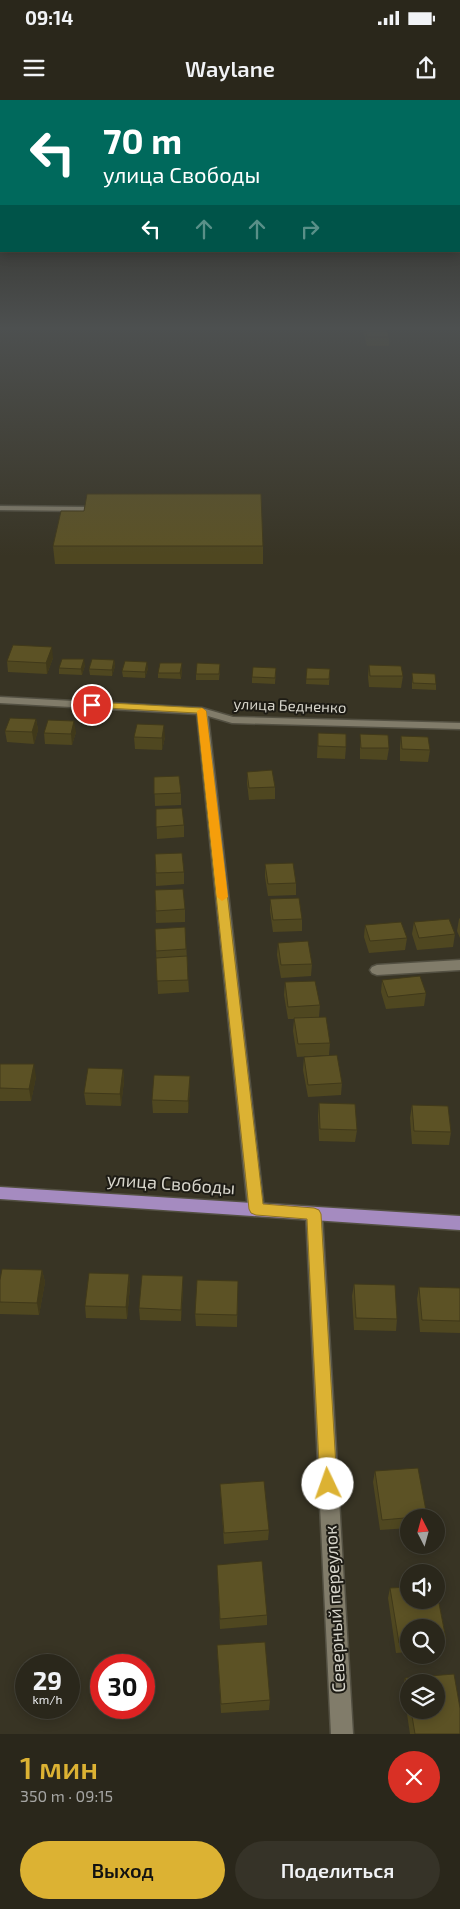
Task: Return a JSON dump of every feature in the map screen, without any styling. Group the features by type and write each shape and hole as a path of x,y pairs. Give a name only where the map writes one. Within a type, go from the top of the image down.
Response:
{"main road":[{"name":"улица Свободы","path":"0,1193 460,1223"}],"street":[{"path":"0,508 86,509"},
{"name":"улица Бедненко","path":"0,700 202,711 232,720 460,726"},
{"path":"202,711 256,1209"},
{"path":"377,970 460,965"},
{"name":"Северный переулок","path":"314,1214 342,1734"}],"building":[{"path":"87,494 261,494 263,546 53,546 61,511 84,511"},
{"path":"13,645 52,647 46,663 7,661"},
{"path":"62,659 84,659 81,669 59,668"},
{"path":"92,659 114,660 112,670 89,669"},
{"path":"125,661 147,662 145,672 122,671"},
{"path":"160,663 182,663 180,673 158,673"},
{"path":"197,663 220,664 219,674 196,674"},
{"path":"369,665 401,666 403,676 370,676"},
{"path":"253,667 276,668 275,678 252,677"},
{"path":"307,668 330,669 329,679 306,679"},
{"path":"412,673 435,674 436,684 413,683"},
{"path":"10,718 36,719 32,732 5,731"},
{"path":"48,720 74,721 71,734 44,733"},
{"path":"137,724 164,725 162,738 134,737"},
{"path":"318,733 346,734 346,747 318,746"},
{"path":"360,734 388,735 389,748 361,748"},
{"path":"401,736 428,737 430,750 402,749"},
{"path":"272,770 275,787 249,788 247,772"},
{"path":"179,776 181,793 154,794 154,777"},
{"path":"182,808 184,825 156,827 156,809"},
{"path":"182,853 184,872 156,873 155,854"},
{"path":"293,863 296,883 268,884 265,864"},
{"path":"183,889 185,909 156,911 155,890"},
{"path":"299,898 302,919 273,920 270,899"},
{"path":"449,919 455,934 419,938 414,922"},
{"path":"401,922 407,938 370,941 365,925"},
{"path":"185,927 186,949 156,951 155,929"},
{"path":"308,941 312,964 281,965 278,943"},
{"path":"187,956 188,980 157,981 156,958"},
{"path":"420,976 426,993 388,997 382,980"},
{"path":"315,981 320,1005 288,1007 285,982"},
{"path":"326,1017 330,1043 298,1044 294,1018"},
{"path":"337,1055 342,1083 308,1085 304,1057"},
{"path":"0,1064 34,1064 29,1089 0,1088"},
{"path":"88,1068 123,1069 120,1094 84,1093"},
{"path":"154,1075 190,1076 188,1101 152,1100"},
{"path":"319,1103 355,1104 357,1130 320,1129"},
{"path":"412,1105 448,1106 451,1132 414,1131"},
{"path":"2,1269 42,1270 37,1303 0,1302"},
{"path":"89,1273 129,1274 126,1307 85,1306"},
{"path":"142,1275 183,1276 181,1310 139,1308"},
{"path":"197,1280 238,1281 237,1315 195,1314"},
{"path":"354,1284 395,1285 397,1319 356,1318"},
{"path":"419,1287 460,1288 460,1321 422,1320"},
{"path":"418,1468 426,1509 400,1509 400,1518 382,1520 375,1471"},
{"path":"264,1481 269,1530 224,1533 220,1484"},
{"path":"262,1561 267,1615 220,1619 217,1565"},
{"path":"400,1587 400,1609 440,1609 442,1619 400,1619 399,1643 390,1588"},
{"path":"265,1642 270,1700 221,1704 217,1645"},
{"path":"454,1674 460,1708 460,1734 415,1734 412,1719 445,1719 445,1675"}],"slow traffic":[{"path":"202,711 222,897"}],"route":[{"path":"92,705 202,711 256,1209 314,1214 328,1484"}]}
